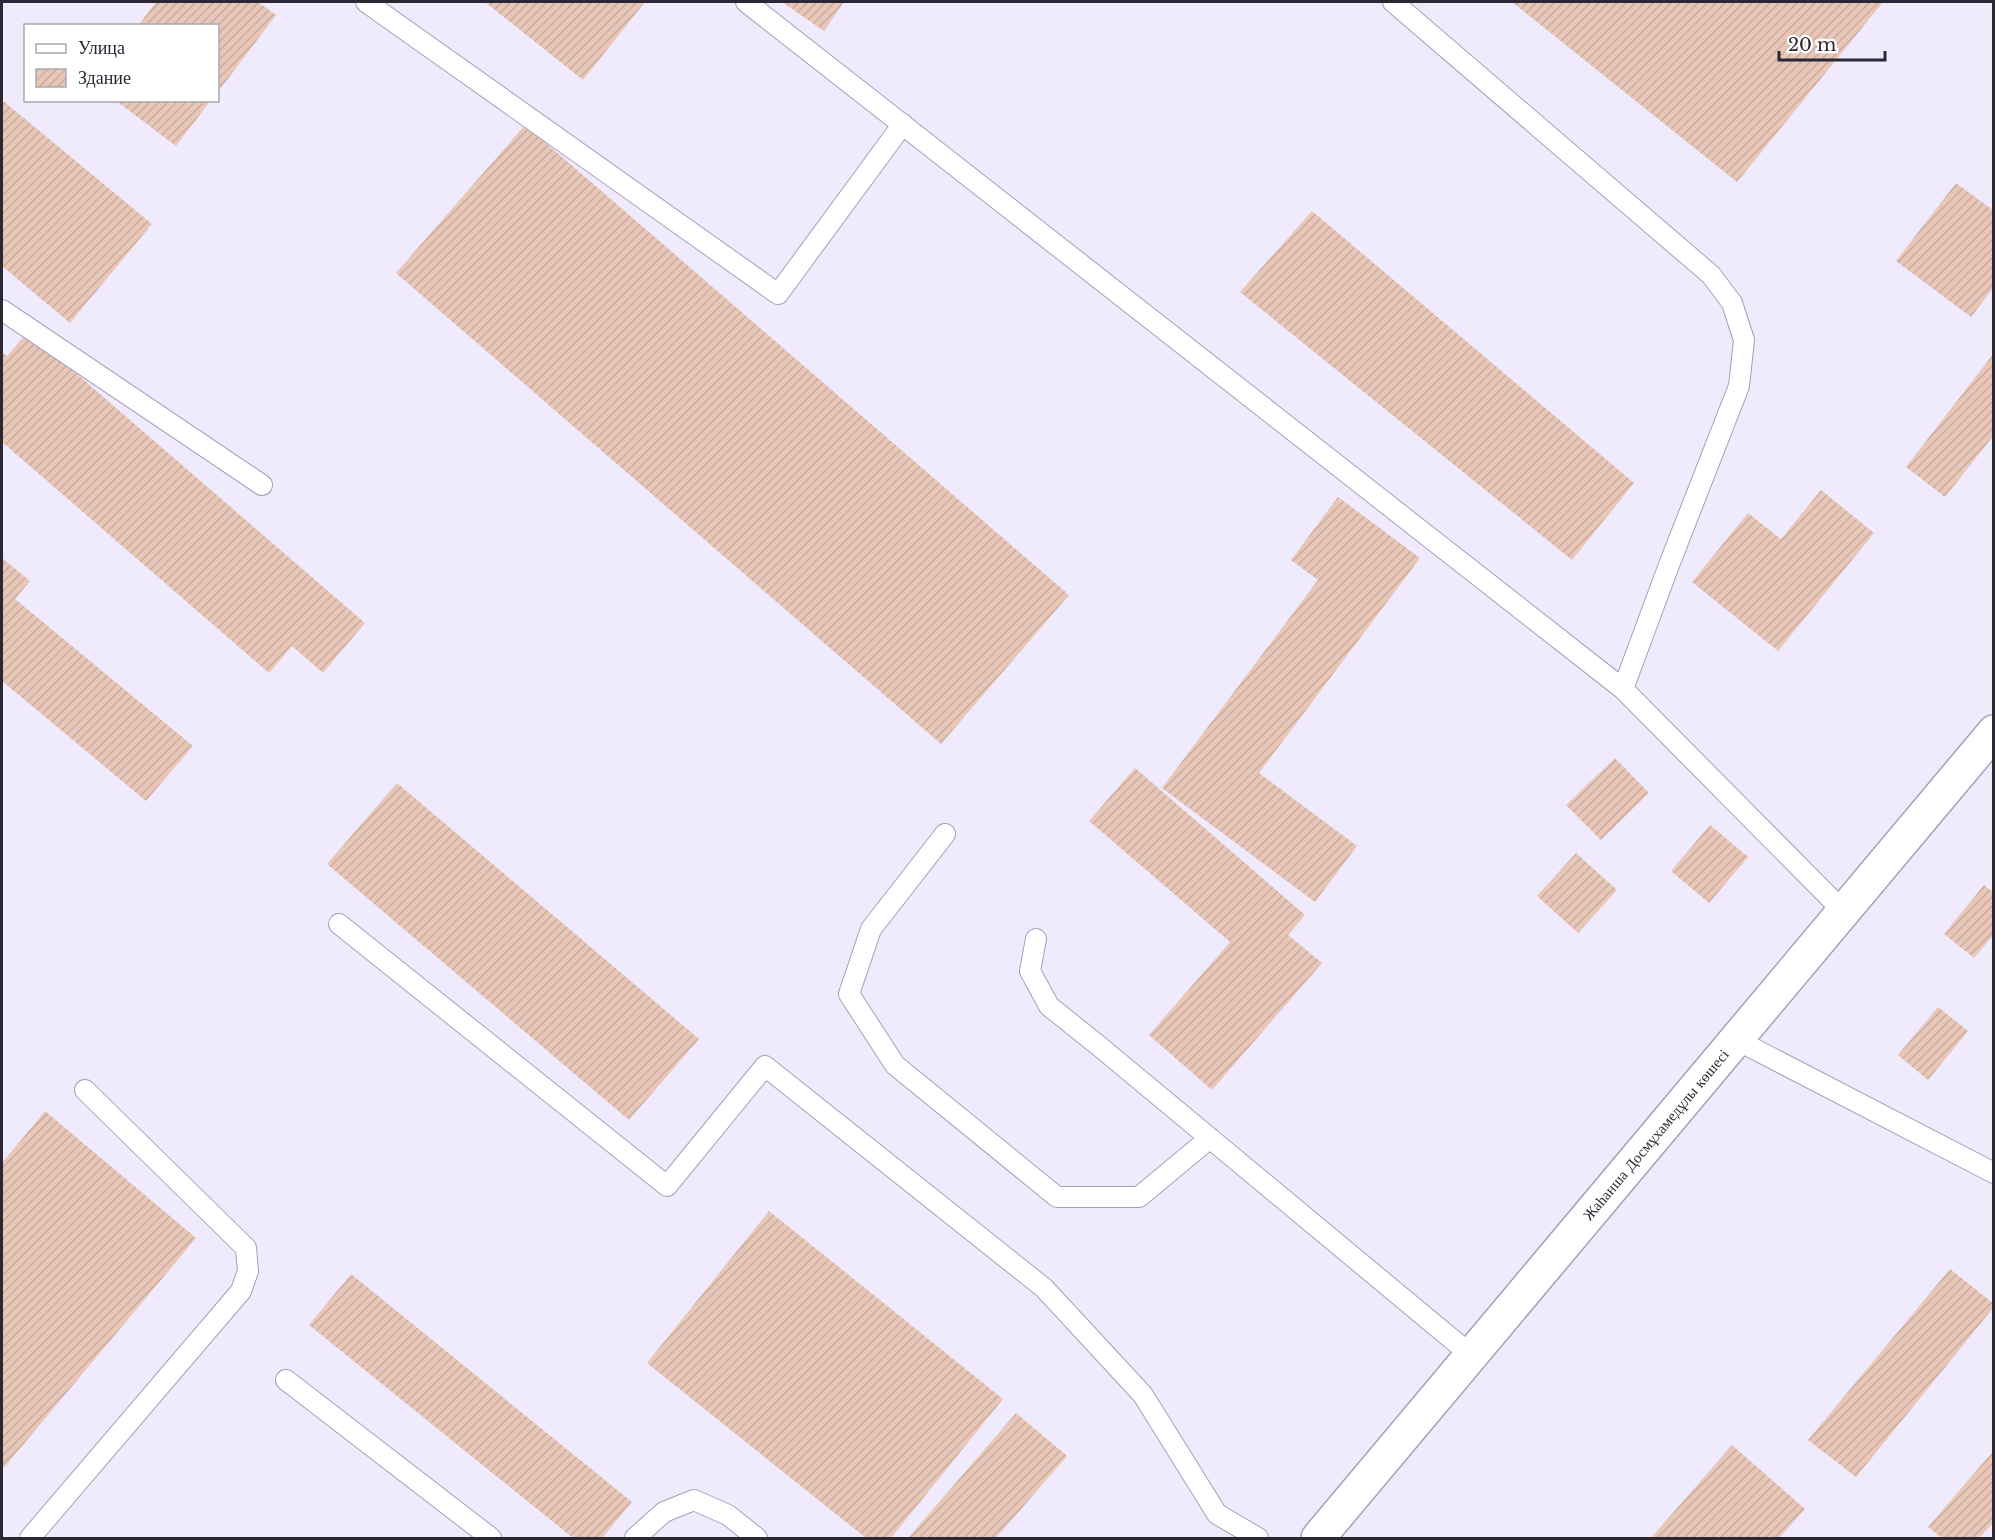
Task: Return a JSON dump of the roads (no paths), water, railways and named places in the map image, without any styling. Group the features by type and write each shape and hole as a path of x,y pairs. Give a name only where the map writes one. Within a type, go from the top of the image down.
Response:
{"street":[{"name":"Жаһанша Досмұхамедұлы көшесі","path":"1318,1539 1994,732"}],"lane":[{"path":"366,2 778,294 903,124"},
{"path":"746,2 1623,688 1843,911"},
{"path":"1392,2 1711,275 1732,303 1744,340 1739,386 1623,688"},
{"path":"2,310 262,485"},
{"path":"945,834 871,929 849,994 895,1065 1057,1197 1139,1197 1210,1138"},
{"path":"339,924 667,1186 765,1066 1044,1288 1143,1395 1217,1514 1258,1539"},
{"path":"1036,939 1030,971 1048,1006 1471,1355"},
{"path":"1735,1039 1994,1173"},
{"path":"30,1539 241,1291 248,1271 246,1248 85,1090"},
{"path":"286,1380 491,1539"},
{"path":"635,1539 664,1512 694,1500 728,1515 757,1539"}]}
